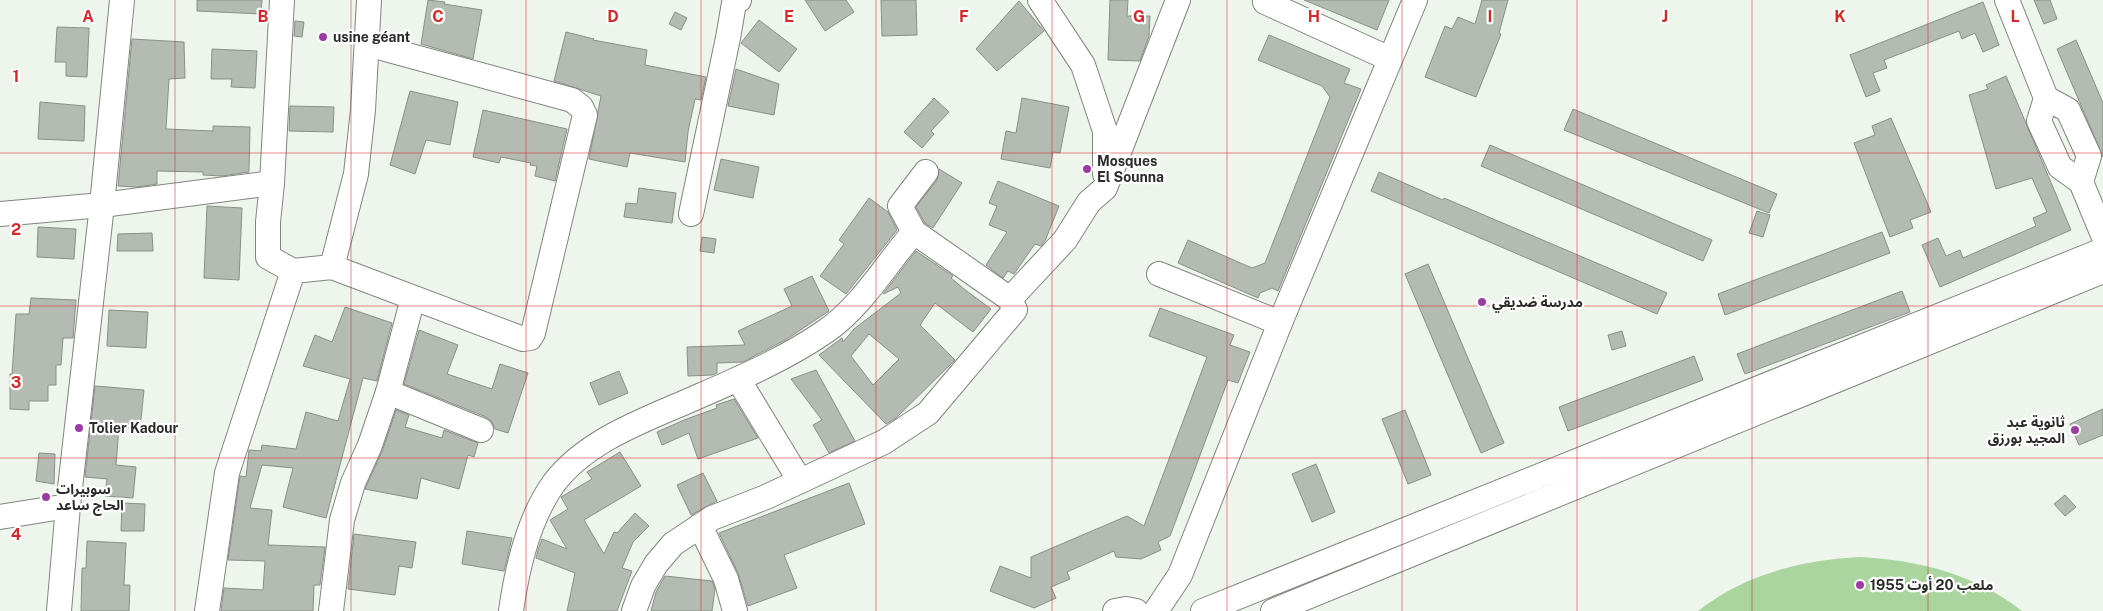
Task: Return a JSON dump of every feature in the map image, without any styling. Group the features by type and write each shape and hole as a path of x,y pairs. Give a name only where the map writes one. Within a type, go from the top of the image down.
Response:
{"street":[{"path":"59,611 68,506 102,205 122,0"},
{"path":"282,0 268,222 268,257 293,271 332,267 523,339 530,338 534,333 585,115 581,107 572,100 367,44"},
{"path":"332,267 356,174 364,110 369,0"},
{"path":"1010,299 1065,240 1089,202 1105,188 1178,0"},
{"path":"1156,611 1180,575 1280,323 1415,0"},
{"path":"2007,0 2046,98 2068,110 2089,156 2081,182 2103,235"},
{"path":"692,214 728,38 732,1"},
{"path":"1265,2 1390,59"},
{"path":"1047,5 1083,65 1106,131 1105,188"},
{"path":"634,611 643,586 656,564 673,544 712,518 800,481 884,442 928,413 1015,310 1010,299 914,232 900,206 926,172"},
{"path":"0,214 102,205 272,182"},
{"path":"510,611 513,592 536,513 555,483 574,462 605,440 782,358 828,330 865,293 914,232"},
{"path":"1203,611 2103,250"},
{"path":"207,611 227,473 293,271"},
{"path":"1273,611 2103,271"},
{"path":"1159,274 1280,323"},
{"path":"331,611 342,520 353,483 370,445 388,392 413,298"},
{"path":"738,379 800,481"},
{"path":"388,392 481,430"},
{"path":"0,517 68,506"},
{"path":"700,526 726,579 735,611"},
{"path":"1115,611 1126,609 1136,611"}],"green space":[{"name":"ملعب 20 أوت 1955","path":"1860,557 1903,562 1945,571 1985,587 2022,611 1698,611 1735,587 1775,571 1817,562"}],"building":[{"path":"197,0 262,0 261,14 197,11"},
{"path":"428,0 482,10 473,59 421,44"},
{"path":"805,0 846,0 854,12 825,31"},
{"path":"881,0 916,0 917,35 882,36"},
{"path":"1110,0 1128,0 1127,16 1150,16 1149,36 1140,61 1108,60"},
{"path":"1304,0 1389,0 1377,30"},
{"path":"1482,0 1508,0 1499,33 1501,34 1476,97 1425,77 1445,26 1452,29 1458,17 1475,24"},
{"path":"2034,0 2050,0 2057,19 2044,24"},
{"path":"1019,1 1044,31 997,71 976,49"},
{"path":"1983,2 1999,45 1983,52 1975,33 1962,39 1959,31 1884,60 1887,68 1873,73 1880,91 1866,97 1850,55"},
{"path":"675,12 687,18 681,30 669,24"},
{"path":"759,20 797,49 779,72 741,43"},
{"path":"295,21 304,22 302,37 294,36"},
{"path":"57,27 89,28 87,77 66,76 66,62 55,62"},
{"path":"566,32 593,40 647,50 645,65 706,77 701,100 695,99 688,132 685,162 630,153 627,167 589,159 601,96 554,81"},
{"path":"1269,35 1350,69 1344,83 1361,89 1278,291 1272,288 1260,293 1258,298 1178,263 1188,240 1252,268 1265,263 1330,97 1322,86 1258,60"},
{"path":"132,39 184,42 185,78 169,79 166,129 213,131 213,126 250,127 249,172 222,176 203,175 203,172 157,171 157,184 137,187 118,186"},
{"path":"2076,40 2103,103 2103,157 2057,49"},
{"path":"212,49 257,51 255,88 231,87 232,79 211,79"},
{"path":"736,69 779,84 774,115 728,106"},
{"path":"2006,76 2071,230 1940,287 1922,245 1938,238 1946,256 1960,250 1963,258 2036,226 2033,218 2047,212 2032,178 1996,189 1969,95 1988,89 1986,85"},
{"path":"410,91 458,102 450,145 426,140 415,174 390,165"},
{"path":"934,98 949,112 931,131 934,134 922,148 904,132"},
{"path":"1022,98 1069,107 1060,153 1053,152 1050,168 1001,159 1006,131 1016,133"},
{"path":"40,102 85,106 84,141 38,139"},
{"path":"290,106 334,107 333,132 289,131"},
{"path":"1573,109 1777,194 1769,213 1564,130"},
{"path":"483,110 567,129 555,181 535,176 537,166 530,165 531,163 501,157 499,163 473,157"},
{"path":"1891,118 1931,212 1910,220 1913,228 1890,237 1854,143 1875,135 1872,126"},
{"path":"1490,145 1712,240 1703,261 1481,166"},
{"path":"721,159 759,167 753,198 714,190"},
{"path":"939,169 962,183 933,228 925,223 916,207 937,180"},
{"path":"1379,172 1667,293 1657,314 1371,191"},
{"path":"998,181 1059,206 1045,241 1041,246 1035,244 1014,274 1008,271 1003,278 986,265 1007,232 989,225 997,206 989,203"},
{"path":"639,188 676,193 672,223 624,217 626,203 637,204"},
{"path":"869,198 888,212 897,230 846,294 820,276 844,244 839,240"},
{"path":"207,206 242,208 239,280 204,278"},
{"path":"1757,211 1770,215 1763,237 1749,233"},
{"path":"38,227 76,229 74,259 37,257"},
{"path":"1882,232 1890,253 1725,315 1718,294"},
{"path":"152,233 153,251 117,251 118,234"},
{"path":"702,237 716,239 714,253 700,251"},
{"path":"916,251 953,276 951,278 991,309 973,332 935,303 920,325 955,360 896,418 886,424 819,355 842,338 843,342 854,329 901,293 898,287 883,294","holes":["869,334 899,359 873,385 851,356"]},
{"path":"1428,264 1504,443 1481,453 1405,274"},
{"path":"812,276 829,311 787,339 743,362 717,363 717,373 688,376 687,347 745,345 738,331 792,306 784,289"},
{"path":"1902,291 1910,312 1745,374 1737,354"},
{"path":"31,298 76,300 73,338 63,338 61,365 56,365 56,385 48,385 48,401 29,401 29,410 10,409 10,374 12,374 16,314 29,314"},
{"path":"345,307 392,323 377,381 363,378 326,518 283,507 293,468 262,465 250,508 272,510 268,545 325,547 320,585 314,585 313,611 221,611 224,588 263,590 265,561 228,560 240,476 246,477 249,450 261,451 262,445 296,449 306,412 338,421 350,379 303,366 315,335 332,342"},
{"path":"1160,308 1234,335 1230,345 1250,352 1238,383 1228,380 1170,536 1158,542 1161,550 1141,559 1116,557 1114,551 1067,572 1070,579 1051,587 1056,598 1034,608 990,591 1000,566 1031,578 1031,557 1127,516 1144,526 1207,357 1149,336"},
{"path":"109,310 148,312 146,348 107,346"},
{"path":"419,330 458,345 447,374 492,389 500,364 528,373 508,433 495,429 492,422 486,417 404,384"},
{"path":"1622,331 1626,346 1612,350 1608,335"},
{"path":"1694,356 1703,380 1568,431 1559,407"},
{"path":"816,370 855,441 829,453 813,425 822,420 791,379"},
{"path":"619,371 628,393 599,405 590,383"},
{"path":"95,386 144,390 140,429 119,427 116,465 136,467 133,498 105,496 107,479 85,477"},
{"path":"734,399 758,438 698,459 689,433 662,445 657,432 717,408 716,405"},
{"path":"2103,409 2103,435 2079,445 2070,424"},
{"path":"396,410 409,415 405,427 442,438 444,430 478,443 474,457 468,455 459,489 421,478 417,499 365,489 383,449"},
{"path":"1405,410 1431,475 1408,484 1382,419"},
{"path":"620,452 641,486 584,520 604,554 614,532 617,533 635,513 649,526 633,542 622,568 632,571 617,611 567,611 575,573 536,558 538,550 542,539 567,549 550,520 568,509 561,497 592,479 587,472"},
{"path":"39,453 55,454 54,484 36,481"},
{"path":"1316,464 1335,512 1312,522 1292,474"},
{"path":"703,473 717,501 691,515 677,485"},
{"path":"849,483 865,524 784,555 797,588 748,606 738,573 719,533"},
{"path":"2065,495 2076,507 2065,516 2054,504"},
{"path":"122,503 145,504 144,531 121,531"},
{"path":"467,531 512,538 504,571 462,564"},
{"path":"354,534 416,542 412,568 399,566 395,595 348,589"},
{"path":"87,541 126,543 124,585 130,585 129,611 81,611 82,568 86,568"},
{"path":"665,576 712,581 715,589 712,611 651,611 656,592"}],"place":[{"name":"usine géant","path":"323,37"},
{"name":"Mosques El Sounna","path":"1087,169"},
{"name":"مدرسة ضديقي","path":"1482,302"},
{"name":"Tolier Kadour","path":"79,428"},
{"name":"ثانوية عبد المجيد بورزق","path":"2075,430"},
{"name":"سوبيرات الحاج ساعد","path":"46,497"},
{"name":"ملعب 20 أوت 1955","path":"1860,585"}]}
